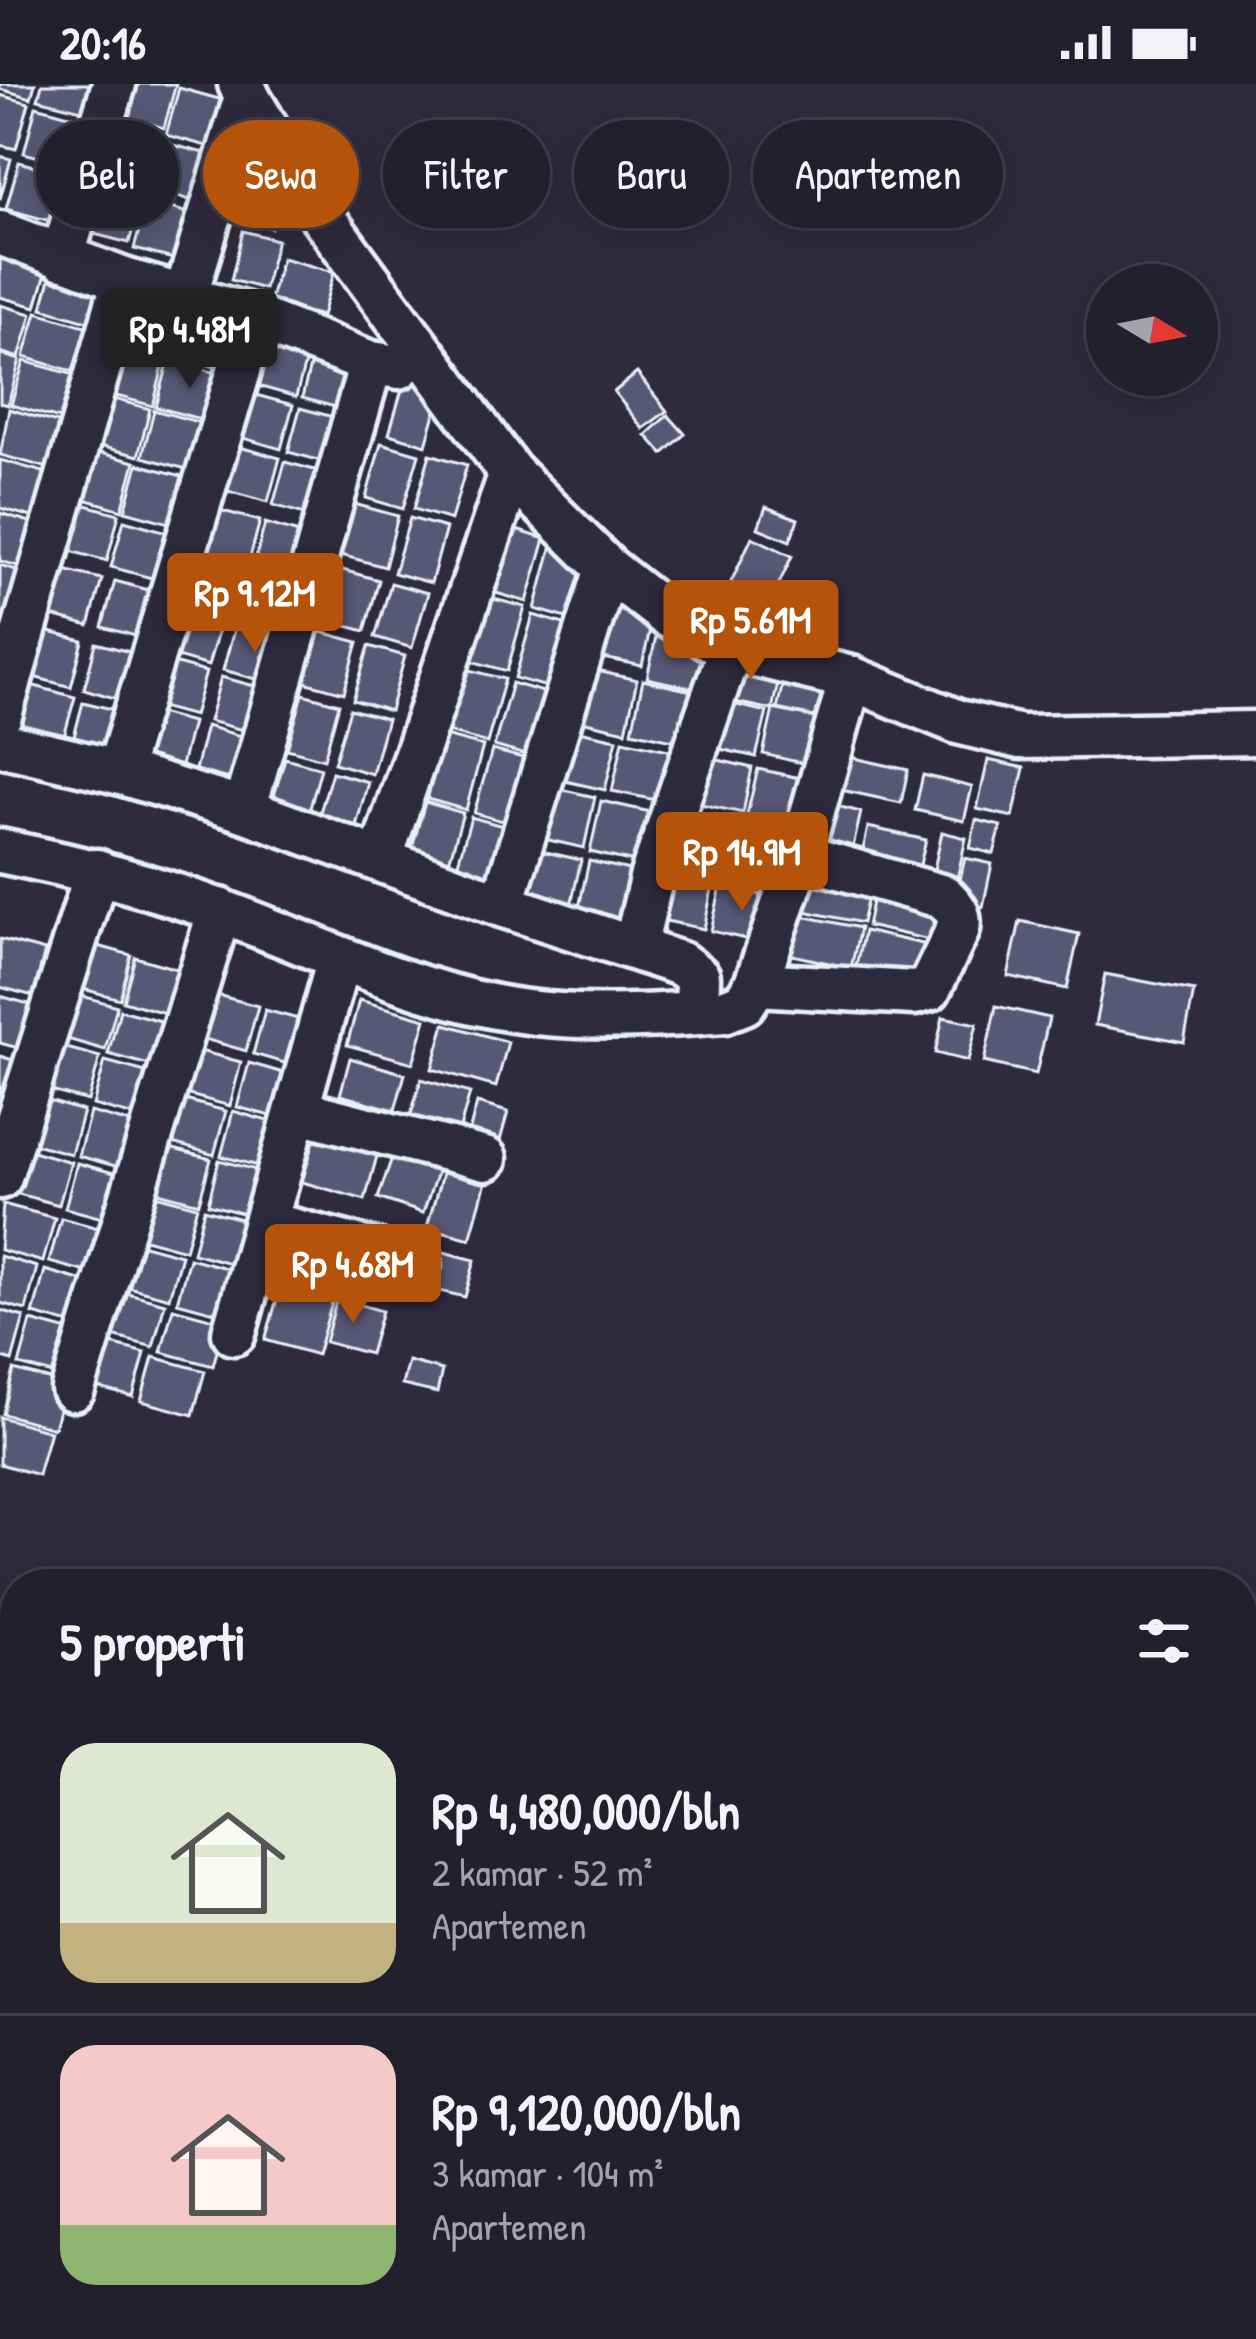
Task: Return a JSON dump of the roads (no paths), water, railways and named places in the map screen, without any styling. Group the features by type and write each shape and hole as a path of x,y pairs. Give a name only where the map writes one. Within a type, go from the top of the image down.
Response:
{"street":[{"path":"62,258 114,84"},
{"path":"186,294 243,89"},
{"path":"243,89 308,197 511,473 607,568 667,615 730,649 851,678 958,722 1020,737 1256,733"},
{"path":"0,233 124,280 250,316 371,363 436,372"},
{"path":"0,715 124,280"},
{"path":"118,772 239,370 250,316"},
{"path":"244,810 371,363"},
{"path":"380,860 511,473"},
{"path":"502,905 607,568"},
{"path":"635,946 652,874 730,649"},
{"path":"0,851 97,871 220,910 339,959 493,1006 545,1013 724,1011 745,1003 756,984 800,856 851,678"},
{"path":"0,745 118,772 244,810 502,905 635,946 681,964 698,977 697,1013"},
{"path":"756,984 914,993 929,989 958,929 960,920 944,897 800,856"},
{"path":"0,1177 97,871"},
{"path":"74,1389 220,910"},
{"path":"234,1333 339,959"},
{"path":"299,1111 485,1159"},
{"path":"265,1223 418,1262"}]}
